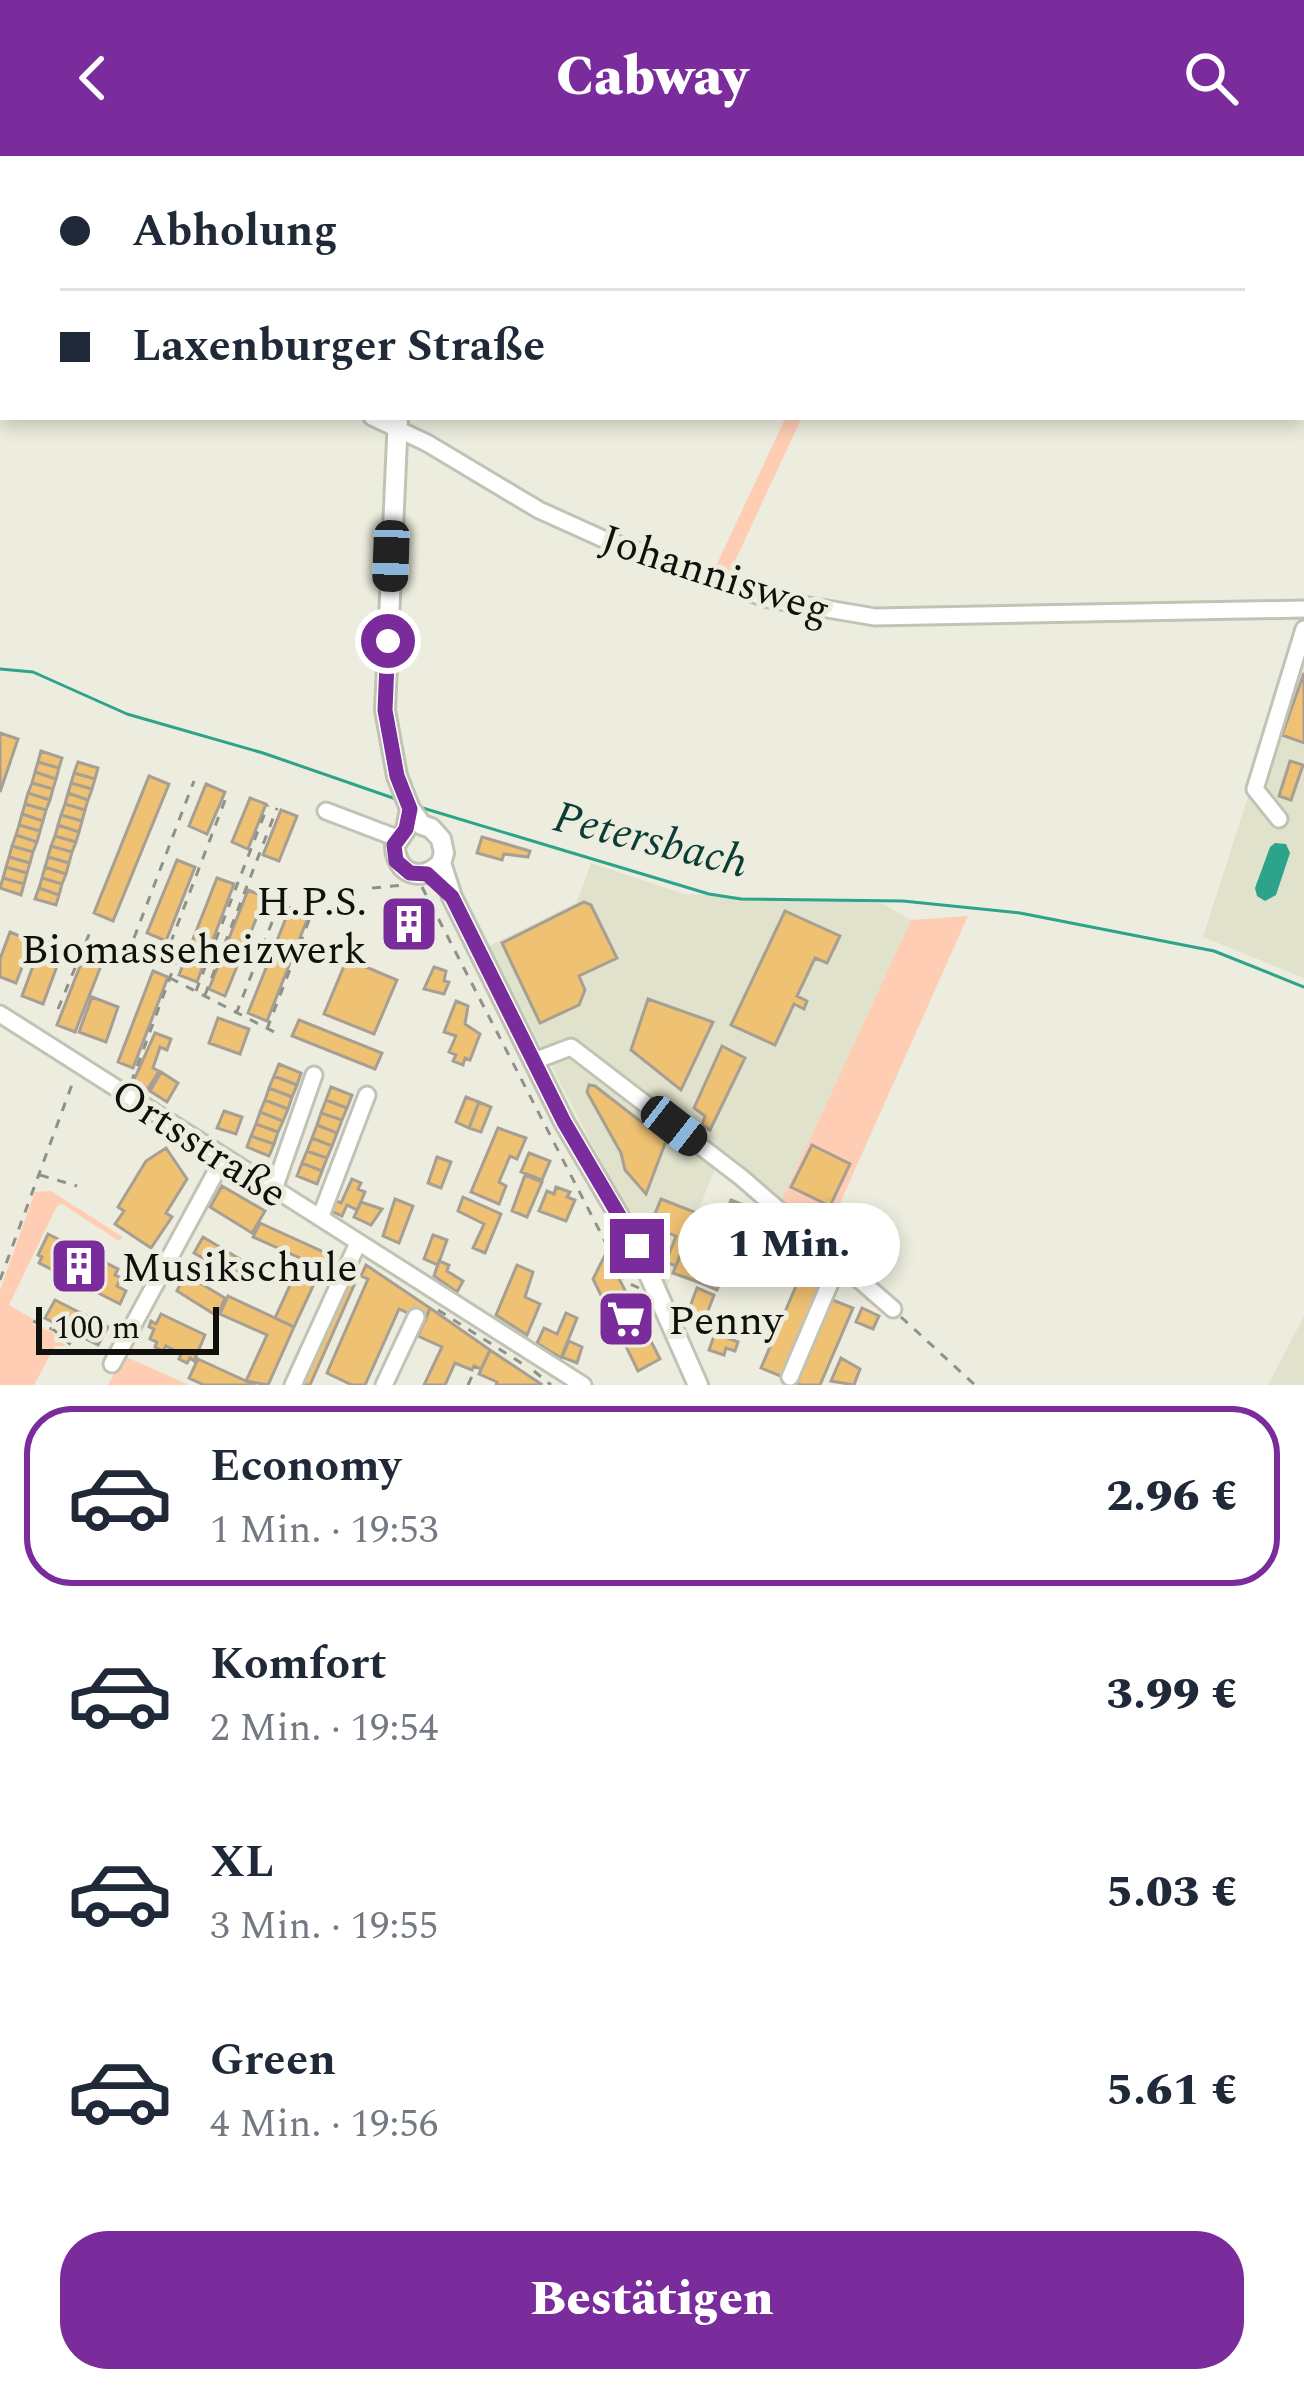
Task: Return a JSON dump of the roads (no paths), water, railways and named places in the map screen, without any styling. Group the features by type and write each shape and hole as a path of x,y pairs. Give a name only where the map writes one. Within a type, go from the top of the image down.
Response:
{"main road":[{"path":"397,423 385,710 409,825 394,849 399,865 410,873 434,868 444,853 441,838 431,828 409,825"},
{"path":"434,868 662,1298 698,1385"}],"street":[{"name":"Johannisweg","path":"397,423 570,525 731,587 818,610 875,617 1304,609"},
{"path":"1280,819 1255,789 1304,629"},
{"path":"326,811 409,825"},
{"name":"Ortsstraße","path":"0,1015 358,1243 422,1302 584,1385"},
{"path":"534,1061 571,1047 742,1178 893,1309"},
{"path":"274,1189 314,1075"},
{"path":"320,1218 367,1095"},
{"path":"112,1364 224,1156"},
{"path":"293,1385 358,1243"},
{"path":"790,1377 839,1262"},
{"path":"384,1385 422,1302"}],"water":[{"path":"1275,843 1286,844 1290,853 1276,895 1265,901 1255,888"}],"waterway":[{"name":"Petersbach","path":"0,669 33,672 127,714 263,753 396,799"},
{"name":"Petersbach","path":"416,806 709,894 741,899 903,901 1020,913 1214,951 1304,987"}],"place":[{"name":"H.P.S. Biomasseheizwerk","path":"409,924"},
{"name":"Musikschule","path":"79,1266"},
{"name":"Penny","path":"626,1319"}]}
